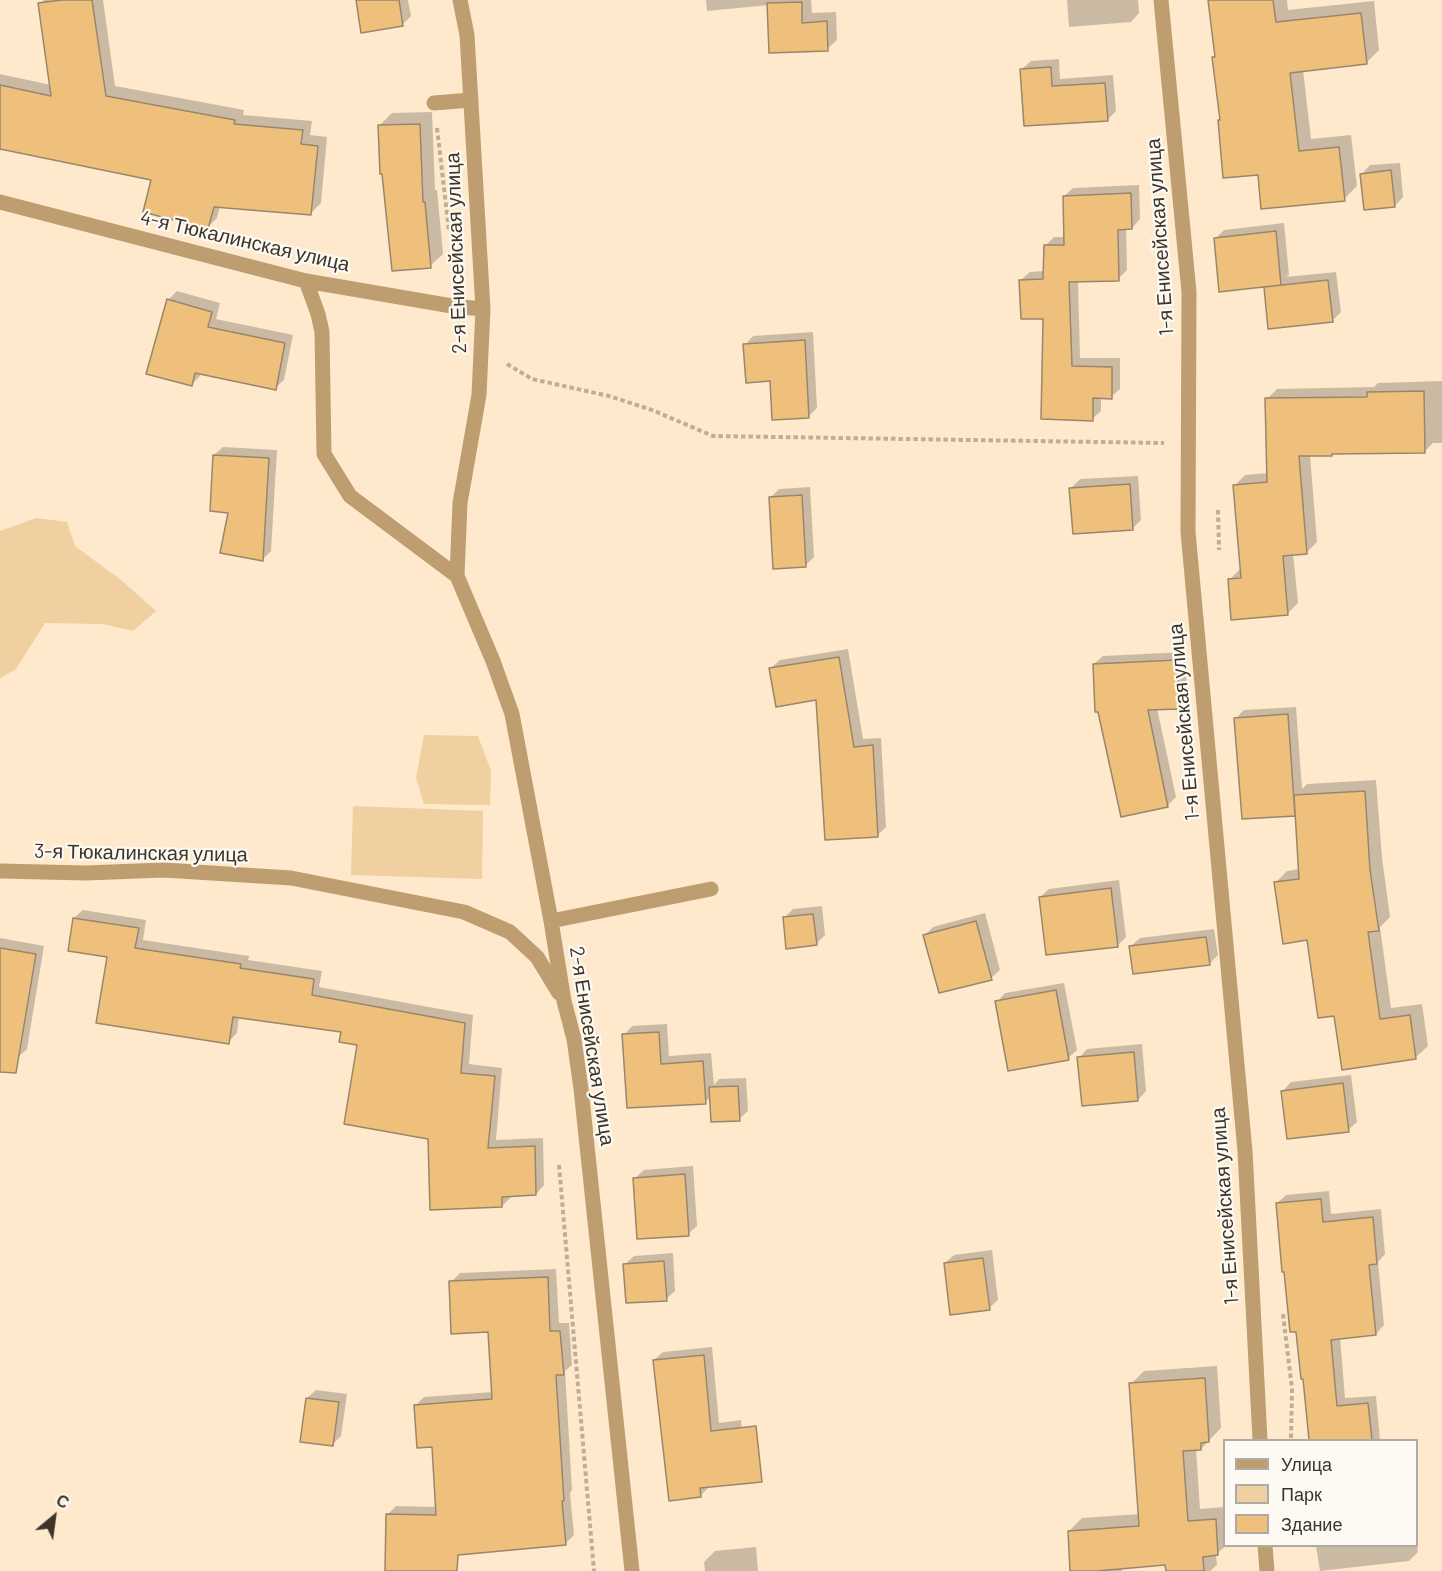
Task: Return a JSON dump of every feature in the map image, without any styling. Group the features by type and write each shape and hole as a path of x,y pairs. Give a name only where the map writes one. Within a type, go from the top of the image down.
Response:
{"street":[{"name":"2-я Енисейская улица","path":"460,0 467,35 483,309 479,395 460,503 457,576 493,661 512,714 564,1001 574,1039 632,1571"},
{"name":"1-я Енисейская улица","path":"1161,0 1189,292 1188,532 1245,1151 1260,1439"},
{"path":"434,104 471,100"},
{"name":"4-я Тюкалинская улица","path":"0,202 306,281 452,306 483,309"},
{"path":"306,281 322,332 324,454 350,496 457,576"},
{"name":"3-я Тюкалинская улица","path":"0,871 86,873 164,870 291,878 464,912 510,932 537,957 564,1001"},
{"path":"551,921 711,889"},
{"path":"1265,1547 1267,1571"}],"path":[{"path":"434,104 450,242"},
{"path":"481,350 532,379 609,396 652,410 713,436 1188,443"},
{"path":"558,1156 594,1571"}],"green space":[{"path":"36,518 67,522 75,546 121,580 156,611 133,631 103,624 45,623 16,669 0,678 0,531"},
{"path":"424,735 478,736 491,771 490,805 424,804 416,778"},
{"path":"353,806 483,811 482,879 351,875"}],"building":[{"path":"92,0 106,96 235,120 234,124 303,130 301,144 318,146 311,215 214,207 208,229 143,212 151,180 0,149 0,85 51,96 38,3"},
{"path":"356,0 399,0 403,26 361,33"},
{"path":"1208,0 1273,0 1276,22 1361,13 1367,64 1290,73 1299,151 1339,147 1345,201 1261,209 1258,175 1223,178 1218,120 1220,120 1212,57 1215,57"},
{"path":"802,2 802,23 827,21 828,51 769,53 767,3"},
{"path":"1051,67 1052,86 1105,83 1108,121 1024,126 1020,69"},
{"path":"420,124 423,202 425,202 431,268 392,271 382,174 380,174 378,125"},
{"path":"1391,170 1395,207 1364,210 1360,174"},
{"path":"1131,193 1132,229 1118,230 1119,281 1069,282 1072,366 1112,367 1112,399 1093,398 1093,421 1041,419 1043,319 1021,319 1019,280 1043,279 1044,245 1064,245 1063,196"},
{"path":"1276,231 1281,285 1219,292 1214,238"},
{"path":"1328,280 1333,322 1268,329 1264,287"},
{"path":"167,299 212,312 208,327 285,343 276,390 195,373 192,386 146,374"},
{"path":"805,340 809,418 772,420 770,381 746,383 743,344"},
{"path":"1424,391 1425,453 1299,456 1307,554 1283,556 1288,615 1231,620 1228,579 1241,578 1233,485 1267,482 1265,398 1367,397 1367,392"},
{"path":"213,455 269,458 263,561 220,553 228,513 210,511"},
{"path":"1130,484 1133,530 1073,534 1069,488"},
{"path":"802,495 806,567 773,569 769,497"},
{"path":"839,657 854,747 873,745 878,837 825,840 816,700 776,707 769,668"},
{"path":"1177,660 1179,709 1148,710 1168,807 1121,817 1098,712 1095,712 1093,664"},
{"path":"1288,714 1295,816 1242,819 1234,718"},
{"path":"1365,791 1370,870 1379,931 1368,932 1380,1019 1410,1015 1416,1059 1342,1070 1334,1016 1318,1018 1307,940 1283,944 1274,882 1299,879 1294,795"},
{"path":"1111,888 1118,947 1046,955 1039,897"},
{"path":"813,914 817,945 786,949 783,917"},
{"path":"73,918 139,928 135,948 241,964 240,968 314,979 312,995 465,1023 461,1073 495,1076 488,1148 535,1146 536,1195 502,1197 502,1207 430,1210 428,1139 344,1124 357,1045 339,1042 341,1032 233,1017 229,1044 96,1023 107,957 68,951"},
{"path":"976,921 992,980 939,993 923,935"},
{"path":"1206,937 1210,965 1133,974 1129,946"},
{"path":"0,948 36,954 16,1073 0,1072"},
{"path":"1056,990 1069,1060 1008,1071 995,1001"},
{"path":"659,1032 661,1064 703,1061 706,1104 627,1108 622,1034"},
{"path":"1134,1052 1138,1101 1082,1106 1077,1057"},
{"path":"1343,1083 1349,1132 1287,1139 1281,1091"},
{"path":"738,1086 740,1121 711,1122 709,1087"},
{"path":"685,1174 689,1236 637,1239 633,1178"},
{"path":"1321,1199 1323,1222 1373,1217 1377,1264 1369,1265 1376,1335 1331,1340 1337,1406 1368,1403 1372,1439 1309,1439 1296,1332 1290,1332 1276,1203"},
{"path":"983,1258 990,1310 950,1315 944,1263"},
{"path":"664,1261 667,1301 626,1303 623,1264"},
{"path":"548,1277 550,1331 560,1331 564,1375 556,1375 566,1545 458,1555 457,1571 385,1571 386,1514 436,1515 432,1447 417,1448 414,1405 492,1399 488,1332 451,1334 449,1281"},
{"path":"704,1355 711,1431 756,1426 762,1482 700,1488 701,1497 669,1501 653,1360"},
{"path":"1205,1378 1209,1442 1201,1443 1201,1450 1183,1451 1188,1521 1216,1519 1218,1555 1203,1557 1204,1571 1166,1571 1165,1565 1070,1571 1068,1531 1139,1526 1129,1383"},
{"path":"306,1398 339,1402 333,1446 300,1442"}]}
